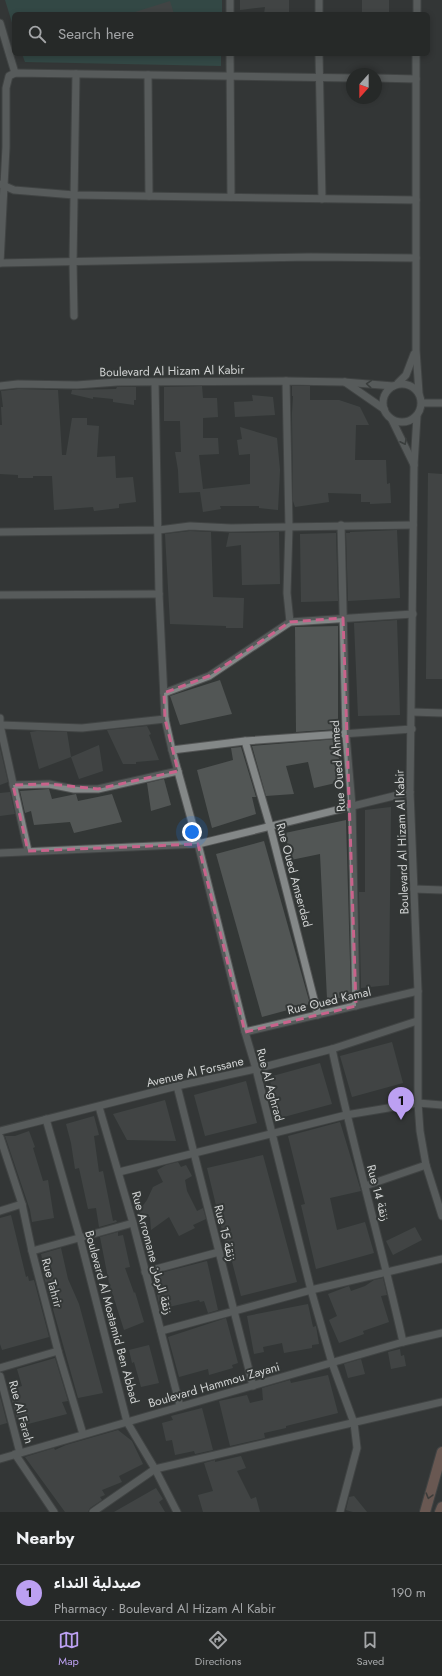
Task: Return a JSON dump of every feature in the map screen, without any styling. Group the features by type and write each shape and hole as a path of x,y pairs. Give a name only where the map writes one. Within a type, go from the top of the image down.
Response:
{"main road":[{"path":"425,1512 442,1452"},
{"path":"440,1512 442,1507"}],"street":[{"path":"230,0 230,12"},
{"path":"319,0 319,12"},
{"path":"416,12 417,0"},
{"path":"0,23 14,73"},
{"path":"230,56 231,197"},
{"path":"319,56 322,199"},
{"path":"344,382 384,410 392,420 399,422 406,422 417,416 422,403 419,392 416,350 416,56"},
{"path":"346,78 14,73 9,76 6,88 6,147 2,185 0,263 311,257 416,258"},
{"path":"74,316 72,262 76,74"},
{"path":"148,75 149,196"},
{"path":"382,78 416,79"},
{"path":"2,185 14,190 74,195 416,200"},
{"path":"384,410 384,396 388,390 406,375 416,350"},
{"path":"286,381 289,527 287,593 290,622"},
{"name":"Boulevard Al Hizam Al Kabir","path":"0,386 155,382 286,381 395,385"},
{"name":"Rue Al Aghrad","path":"155,382 159,530 159,594 165,718 245,1032 256,1069 311,1290 332,1363 354,1423 357,1448 340,1512"},
{"path":"395,385 412,386 419,392"},
{"path":"422,403 442,403"},
{"name":"Boulevard Al Hizam Al Kabir","path":"417,416 414,465 412,729 410,792 418,991 418,1103 420,1131 426,1165 442,1216"},
{"name":"Boulevard Al Hizam Al Kabir","path":"392,420 414,465"},
{"name":"Rue Oued Ahmed","path":"341,525 346,735 352,806 356,1006"},
{"path":"0,532 159,530 190,526 231,528 413,525"},
{"path":"0,595 159,594"},
{"path":"164,694 209,676 290,622 413,614"},
{"path":"412,712 442,713"},
{"path":"0,718 0,725 28,851"},
{"path":"0,725 82,728 165,718"},
{"path":"172,750 245,741 346,735 412,729"},
{"name":"Rue Oued Amserdad","path":"245,741 270,826 318,1015"},
{"path":"13,784 49,784 74,788 98,789 178,772"},
{"path":"0,853 198,844 410,792"},
{"path":"414,889 442,890"},
{"name":"Rue Oued Kamal","path":"245,1032 418,991"},
{"name":"Avenue Al Forssane","path":"0,1131 177,1086 256,1069 332,1049 417,1021"},
{"name":"Rue 14 زنقة","path":"332,1049 346,1115 387,1271 403,1342"},
{"name":"Rue 15 زنقة","path":"177,1086 253,1386"},
{"path":"119,1172 346,1115 418,1103 442,1104"},
{"name":"Rue Arromane زنقة الرمان","path":"99,1107 119,1172 180,1406"},
{"name":"Boulevard Al Moatamid Ben Abbad","path":"46,1119 80,1238 127,1422 178,1512"},
{"name":"Rue Tahrir","path":"0,1137 22,1204 32,1251 58,1351 83,1434"},
{"path":"365,1186 426,1165"},
{"path":"0,1211 22,1204"},
{"path":"32,1251 132,1223"},
{"path":"145,1272 219,1252"},
{"path":"161,1331 311,1290 442,1259"},
{"name":"Boulevard Hammou Zayani","path":"0,1458 403,1342 440,1335"},
{"path":"0,1368 58,1351"},
{"name":"Rue Al Farah","path":"0,1376 18,1453 54,1512"},
{"path":"93,1512 155,1469 442,1402"}],"highlighted area":[{"path":"343,618 356,1006 245,1032 198,844 28,851 13,785 49,784 98,789 178,771 165,719 164,693 209,676 290,622"}],"green space":[{"path":"5,0 222,0 222,12 12,12 12,23"},
{"path":"23,56 221,56 221,66 25,62"}],"building":[{"path":"240,0 289,0 289,12 264,12 265,7 240,10"},
{"path":"362,0 389,0 389,12 362,12"},
{"path":"170,1 173,12 135,12"},
{"path":"202,386 203,398 217,398 218,417 203,418 203,438 218,438 219,454 199,455 203,489 250,484 250,454 239,455 237,440 242,439 240,427 277,438 280,470 278,510 259,508 259,506 220,506 221,509 203,512 200,492 179,493 178,470 175,452 181,452 180,421 164,421 164,387"},
{"path":"292,386 310,386 310,400 339,400 360,407 369,425 356,425 355,460 386,460 387,484 390,483 391,503 370,504 370,502 361,502 361,494 328,493 329,502 295,507 293,501"},
{"path":"117,387 136,387 136,400 134,400 134,405 113,402 113,399 93,397 93,399 71,394 72,390 116,389"},
{"path":"18,389 58,390 62,455 66,455 72,418 87,418 87,425 99,426 97,457 115,456 116,478 133,477 136,502 119,504 119,508 94,511 93,507 54,510 52,476 18,478 18,475 0,474 0,425 2,425 1,407 3,407 1,391"},
{"path":"252,395 273,397 275,415 235,417 234,402 253,401"},
{"path":"428,473 442,474 442,679 426,679"},
{"path":"397,530 400,598 348,601 346,533"},
{"path":"190,531 211,532 213,597 244,598 243,628 170,624 165,534"},
{"path":"279,532 280,584 242,585 241,545 226,547 229,533"},
{"path":"336,533 338,601 301,602 300,534"},
{"path":"397,620 400,715 358,716 354,623"},
{"path":"338,626 338,729 296,732 295,627"},
{"path":"220,680 232,714 180,725 170,696"},
{"path":"147,726 159,760 136,762 136,764 123,764 107,730"},
{"path":"30,732 67,732 71,757 39,769"},
{"path":"338,739 340,782 314,788 308,762 286,766 294,794 266,796 252,746"},
{"path":"99,745 103,771 79,779 71,757"},
{"path":"241,747 256,797 252,797 256,814 212,828 197,770 233,760 231,748"},
{"path":"0,748 8,782 0,785"},
{"path":"164,779 171,805 151,811 147,783"},
{"path":"49,789 52,799 76,794 78,801 112,794 122,822 74,833 70,822 34,825 31,811 25,813 20,791"},
{"path":"10,792 15,814 0,816 0,793"},
{"path":"391,807 389,985 361,988 359,892 365,892 365,810"},
{"path":"346,820 351,997 327,999 320,854 291,860 285,833"},
{"path":"264,841 310,1004 262,1017 216,854"},
{"path":"392,1042 403,1083 352,1097 340,1056"},
{"path":"320,1063 332,1104 280,1118 269,1077"},
{"path":"246,1081 257,1123 205,1136 194,1095"},
{"path":"165,1100 176,1141 127,1140 113,1114"},
{"path":"94,1116 99,1135 94,1136 99,1172 103,1171 113,1221 116,1220 117,1222 99,1227 96,1208 88,1209 79,1168 75,1169 66,1124"},
{"path":"340,1122 361,1191 330,1198 337,1230 365,1222 374,1253 316,1269 301,1205 305,1204 288,1136"},
{"path":"29,1131 35,1147 33,1148 43,1181 48,1180 54,1218 32,1222 30,1210 5,1136 15,1136"},
{"path":"263,1155 297,1282 241,1296 230,1254 228,1255 207,1168"},
{"path":"178,1162 181,1167 186,1165 192,1176 185,1180 187,1191 197,1211 203,1208 206,1219 193,1225 195,1228 179,1236 169,1217 151,1230 150,1217 141,1219 139,1211 147,1200 153,1187 163,1182 157,1170 166,1165"},
{"path":"11,1215 26,1277 28,1276 29,1281 34,1280 49,1337 2,1350 0,1344 0,1218"},
{"path":"415,1227 422,1240 393,1255 386,1241"},
{"path":"118,1232 118,1236 123,1235 130,1267 125,1268 134,1293 135,1292 144,1322 124,1330 109,1283 100,1237"},
{"path":"61,1248 68,1279 79,1304 103,1393 78,1398 43,1272 45,1272 41,1254"},
{"path":"207,1261 218,1310 208,1313 204,1301 200,1302 199,1300 160,1309 153,1275"},
{"path":"383,1278 387,1295 381,1296 389,1322 363,1331 364,1334 339,1343 329,1320 337,1316 328,1294 349,1286 351,1291 365,1286 374,1280"},
{"path":"308,1304 313,1327 316,1326 319,1344 312,1345 312,1348 284,1353 282,1343 263,1347 264,1352 254,1354 247,1316"},
{"path":"226,1318 238,1363 232,1365 233,1368 209,1375 208,1369 179,1377 168,1337"},
{"path":"149,1345 159,1383 141,1387 129,1350"},
{"path":"400,1349 401,1356 404,1355 406,1366 391,1369 388,1352"},
{"path":"55,1358 68,1401 62,1402 67,1414 24,1425 22,1418 17,1420 9,1390 22,1386 17,1369"},
{"path":"361,1359 365,1374 348,1378 344,1364"},
{"path":"328,1375 338,1413 286,1426 286,1428 264,1433 265,1438 230,1446 219,1401 247,1395 250,1403 263,1400 262,1388 290,1380 291,1383"},
{"path":"0,1396 7,1423 0,1425"},
{"path":"202,1408 213,1450 195,1454 194,1451 175,1455 172,1440 166,1441 162,1423 173,1420 171,1416"},
{"path":"118,1430 132,1441 143,1464 119,1476 122,1482 102,1490 105,1495 100,1497 102,1500 90,1508 88,1512 65,1512 25,1457 54,1448 55,1450 66,1445"},
{"path":"241,1456 246,1468 237,1471 251,1499 256,1497 260,1512 203,1512 198,1495 213,1491 204,1463"},
{"path":"156,1488 163,1499 159,1502 165,1512 114,1512"},
{"path":"354,1496 367,1512 353,1512 346,1510 349,1497"}],"place":[{"name":"صيدلية النداء","path":"401,1120"}]}
